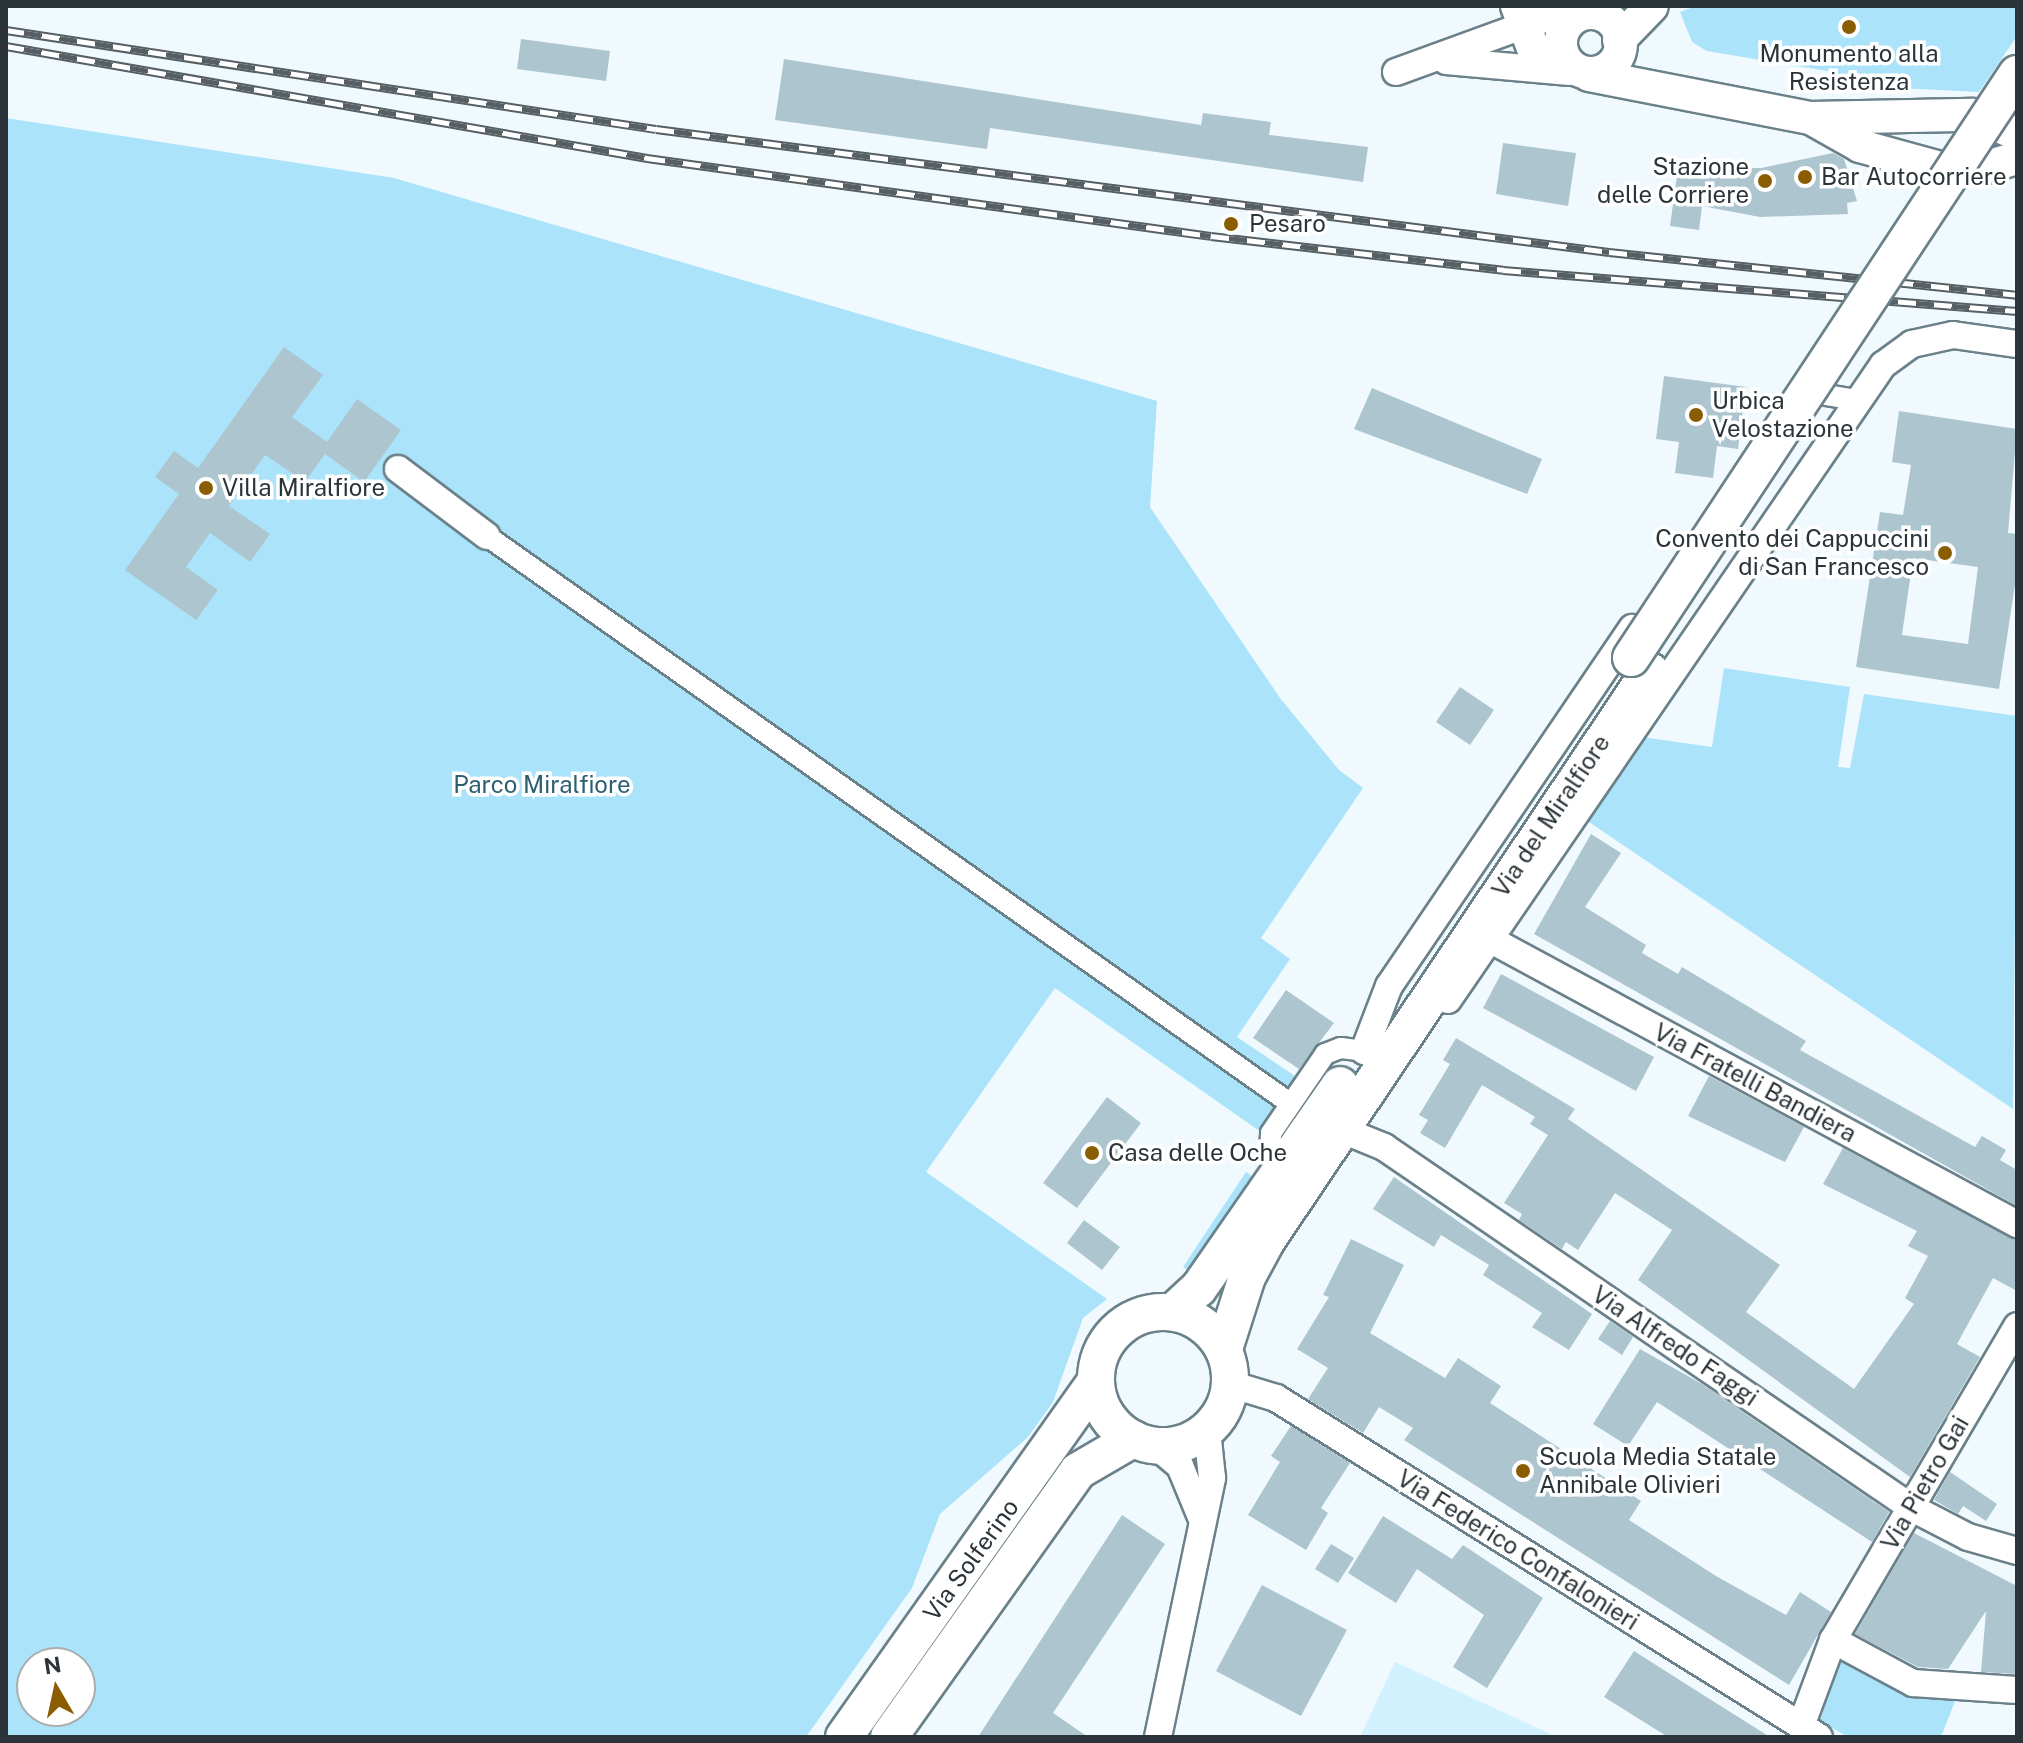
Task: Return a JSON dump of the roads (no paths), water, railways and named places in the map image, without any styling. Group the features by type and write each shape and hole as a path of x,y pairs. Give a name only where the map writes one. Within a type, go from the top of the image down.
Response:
{"main road":[{"path":"1888,290 2017,74"},
{"path":"1888,290 2017,117"},
{"name":"Via del Miralfiore","path":"1173,1312 1199,1288 1280,1171 1374,1058 1888,290"},
{"name":"Via del Miralfiore","path":"1227,1367 1253,1264 1340,1129 1374,1058"},
{"path":"1173,1312 1211,1332 1227,1367 1207,1430 1191,1440 1144,1442 1106,1415 1095,1382 1097,1362 1118,1328 1144,1315 1173,1312"},
{"name":"Via Solferino","path":"844,1737 1095,1382"},
{"name":"Via Solferino","path":"889,1737 1078,1471 1144,1442"}],"street":[{"path":"1519,16 1534,51 1579,71 1610,66 1619,45 1652,6"},
{"path":"1591,9 1656,86"},
{"path":"1396,72 1430,61 1519,16 1591,9"},
{"path":"1579,71 1564,36 1591,9"},
{"path":"1430,61 1579,71 1810,118 1973,115 2017,134"},
{"path":"1810,118 1860,146 1940,168 1979,169 2017,158"},
{"path":"1280,1171 1270,1153 1271,1133 1325,1054 1341,1048 1374,1058 1438,1013 1493,941 1856,400 1883,365 1912,344 1953,335 2017,344"},
{"path":"1712,614 1706,580 1676,564 1791,389 1856,400"},
{"path":"398,469 487,536 1291,1104"},
{"name":"Via del Miralfiore","path":"1374,1058 1389,986 1676,564"},
{"path":"1647,607 1696,621 1712,614"},
{"name":"Via Fratelli Bandiera","path":"1493,941 2017,1224"},
{"name":"Via Alfredo Faggi","path":"1340,1129 1384,1147 1912,1508 1968,1537 2017,1551"},
{"name":"Via Pietro Gai","path":"1810,1731 1833,1640 2017,1326"},
{"name":"Via Federico Confalonieri","path":"1227,1367 1810,1731"},
{"path":"1158,1737 1212,1478 1207,1430"},
{"path":"1144,1442 1191,1485 1203,1529"},
{"path":"1833,1640 1913,1683 2017,1690"}],"railway":[{"path":"6,30 656,129 1609,252 2017,295"},
{"path":"6,46 647,158 1211,236 1503,270 2017,311"}],"place":[{"name":"Monumento alla Resistenza","path":"1849,27"},
{"name":"Bar Autocorriere","path":"1805,177"},
{"name":"Stazione delle Corriere","path":"1765,181"},
{"name":"Pesaro","path":"1231,224"},
{"name":"Urbica Velostazione","path":"1696,415"},
{"name":"Villa Miralfiore","path":"206,488"},
{"name":"Convento dei Cappuccini di San Francesco","path":"1945,553"},
{"name":"Casa delle Oche","path":"1092,1153"},
{"name":"Scuola Media Statale Annibale Olivieri","path":"1523,1471"}],"park label":[{"name":"Parco Miralfiore","path":"542,785"}]}
